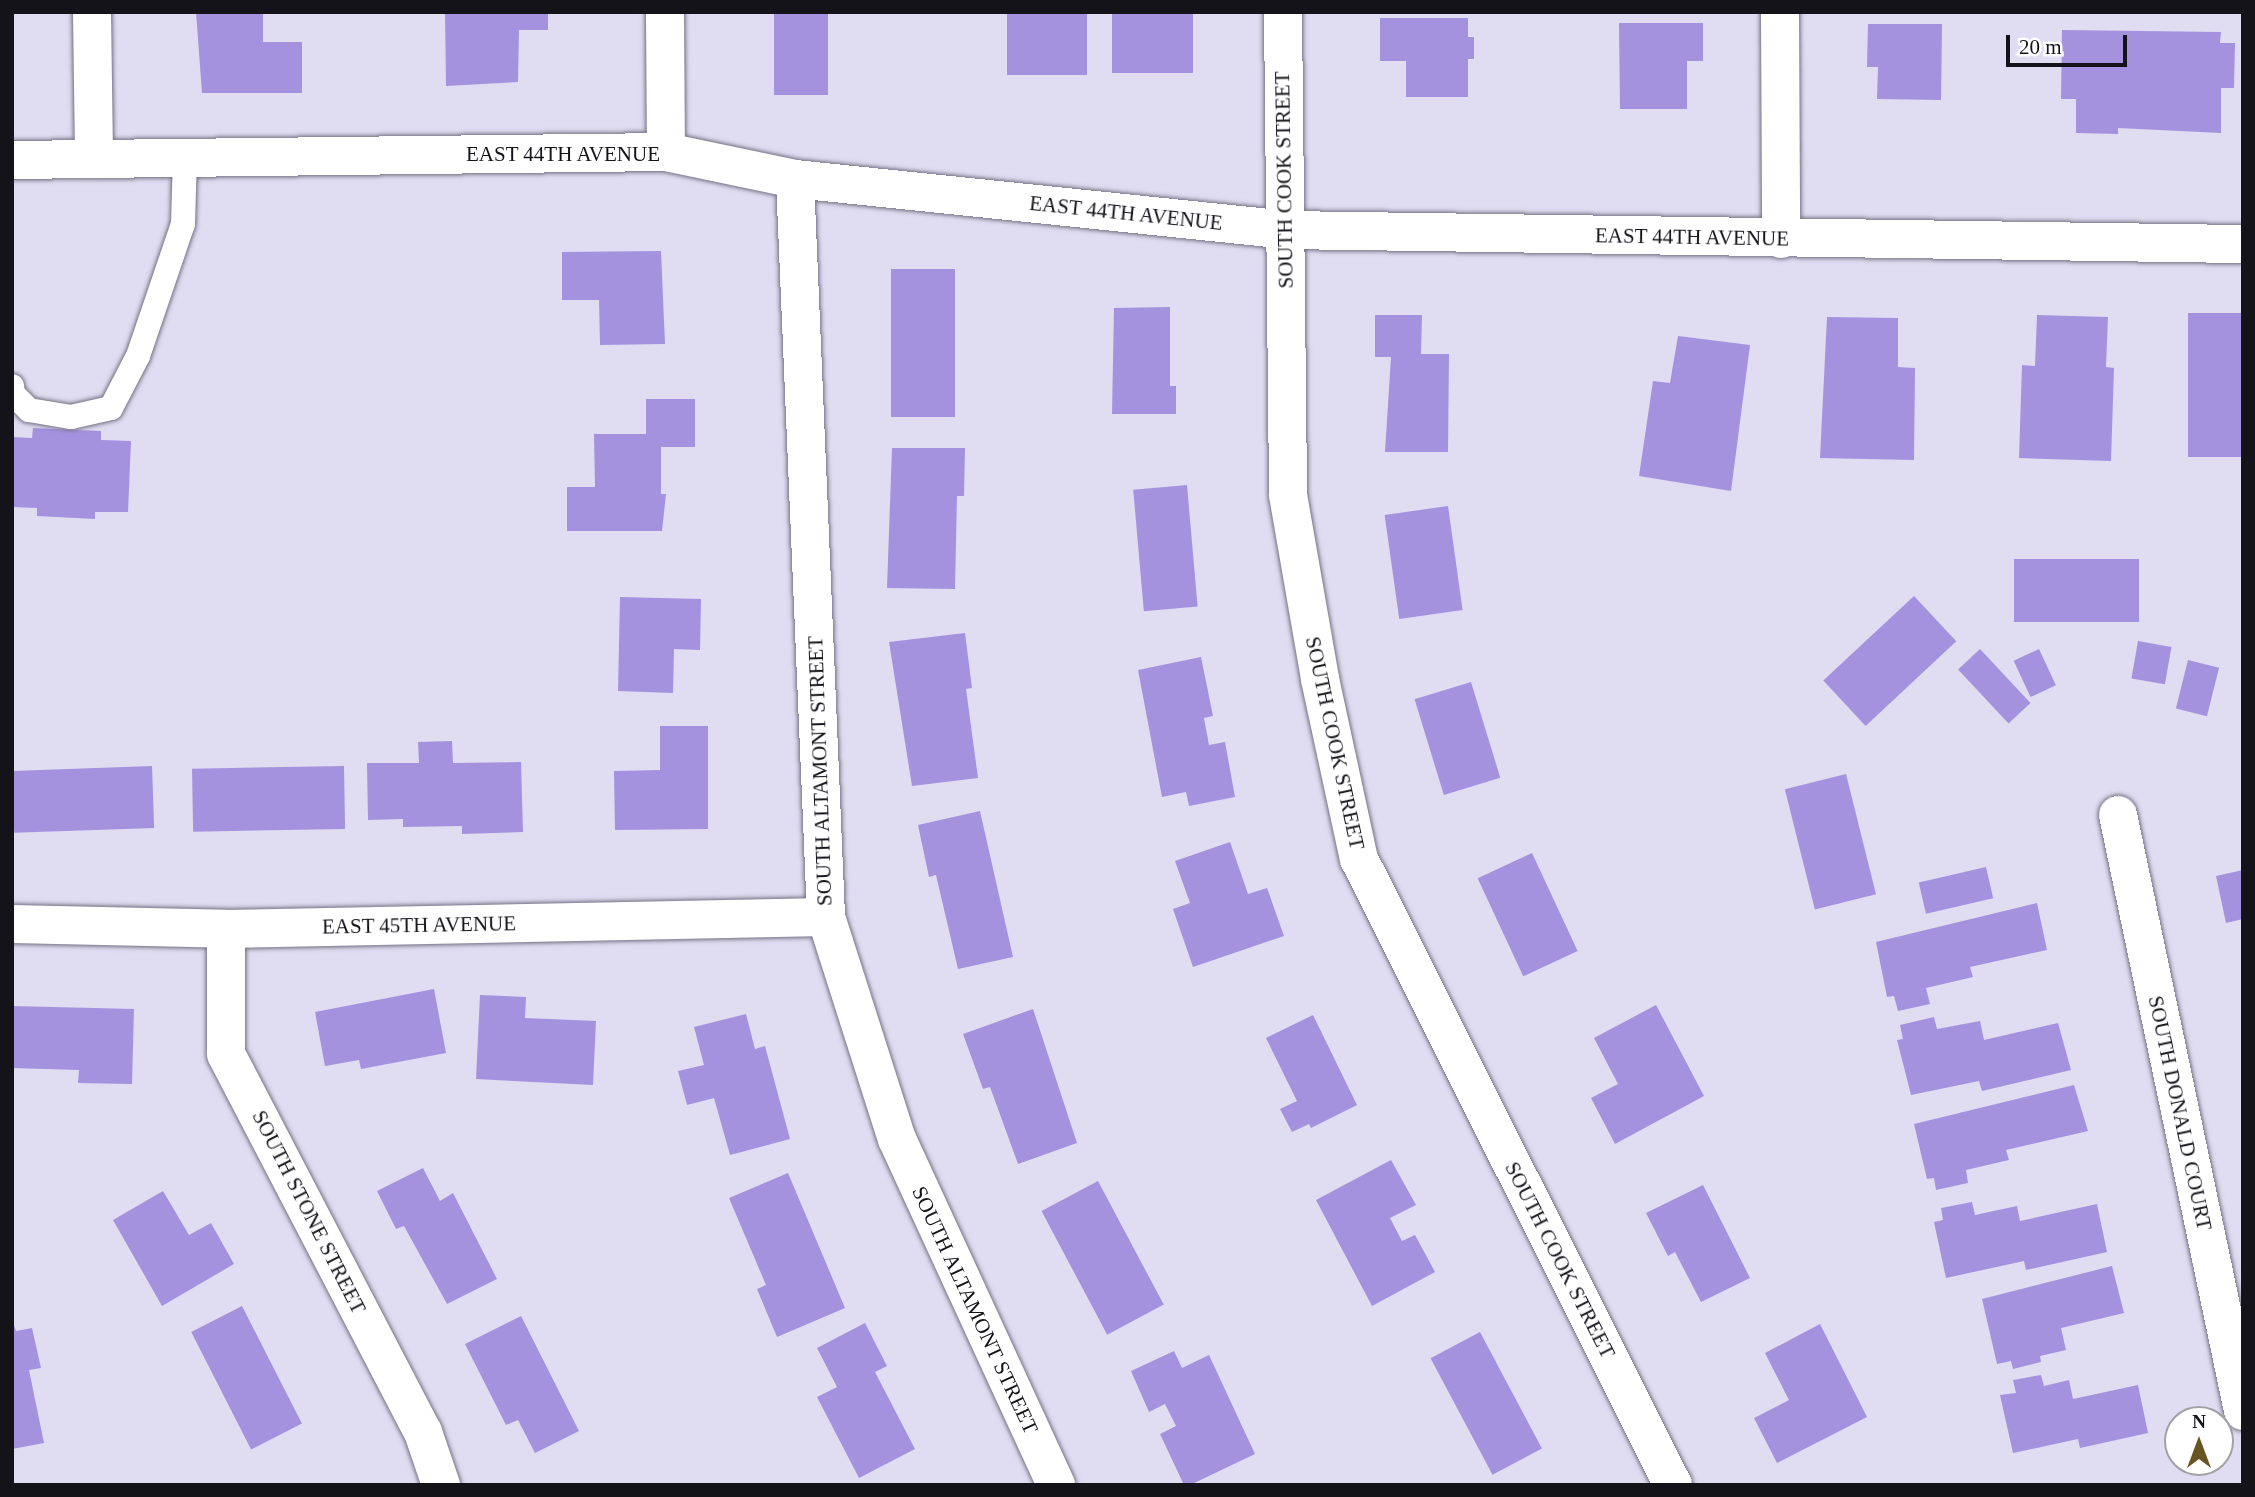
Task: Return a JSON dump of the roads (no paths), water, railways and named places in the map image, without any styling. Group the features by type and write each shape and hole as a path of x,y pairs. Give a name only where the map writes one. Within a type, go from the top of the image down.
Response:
{"street":[{"path":"92,12 94,159"},
{"path":"665,12 666,152"},
{"name":"SOUTH COOK STREET","path":"1283,12 1288,495 1320,679 1359,859 1673,1485"},
{"path":"1780,12 1781,239"},
{"name":"EAST 44TH AVENUE","path":"12,160 666,152 795,179 1284,230 2243,244"},
{"name":"SOUTH ALTAMONT STREET","path":"795,179 826,917 897,1139 1056,1485"},
{"name":"SOUTH DONALD COURT","path":"2118,816 2243,1411"},
{"name":"EAST 45TH AVENUE","path":"12,924 226,929 826,917"},
{"name":"SOUTH STONE STREET","path":"226,929 226,1054 423,1432 441,1485"}],"lane":[{"path":"12,386 13,394 29,410 71,416 111,408 138,356 183,224 184,158"}]}
